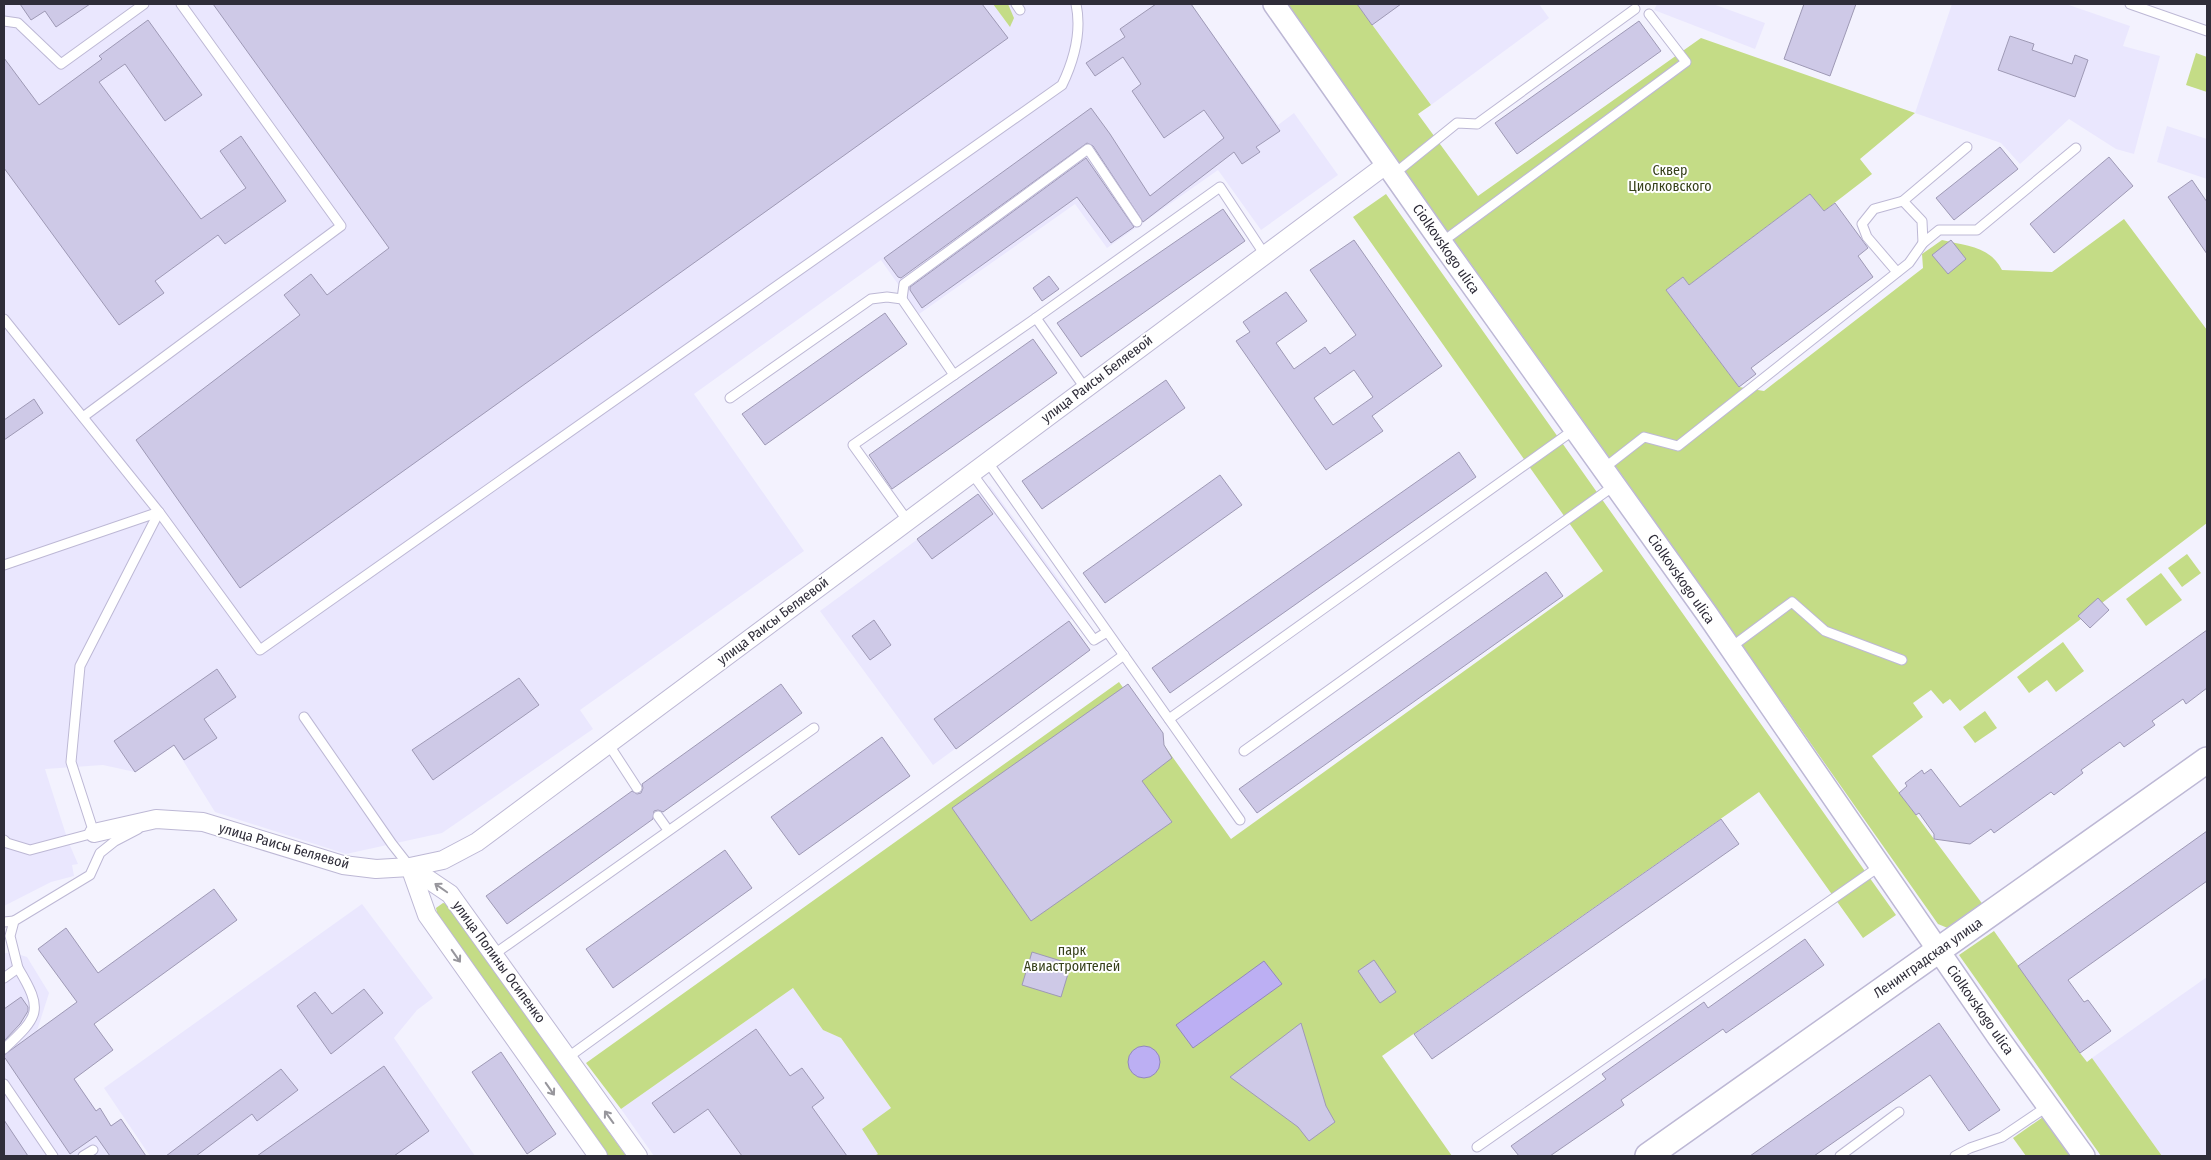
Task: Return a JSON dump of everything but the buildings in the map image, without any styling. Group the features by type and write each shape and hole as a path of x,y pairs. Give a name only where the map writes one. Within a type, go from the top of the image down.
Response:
{"main road":[{"name":"Ленинградская улица","path":"1648,1156 2207,760"}],"street":[{"name":"Ciolkovskogo ulica","path":"1274,4 1730,648 1880,866 2084,1156"},
{"name":"улица Раисы Беляевой","path":"94,833 156,819 203,822 343,865 376,869 410,867 443,860 477,842 987,460 1265,255 1390,169"},
{"name":"улица Полины Осипенко","path":"410,867 450,894 638,1156"},
{"path":"410,867 427,915 598,1156"}],"lane":[{"path":"4,21 18,23 61,64 144,4"},
{"path":"83,417 341,226 181,4"},
{"path":"4,319 159,512 260,650 1062,85 1075,52 1079,18 1076,4"},
{"path":"2130,4 2207,31"},
{"path":"1390,169 1456,122 1477,124 1635,9"},
{"path":"1441,242 1686,62 1649,14"},
{"path":"1897,272 1867,237 1862,224 1874,210 1903,201 1967,147"},
{"path":"1244,751 1609,477 1644,438 1678,446 1909,263 1922,244 1939,230 1977,230 2076,148"},
{"path":"954,375 902,299 904,284 1088,149 1137,222"},
{"path":"907,520 853,445 1220,187 1265,255"},
{"path":"1903,201 1922,221 1922,244"},
{"path":"730,398 872,299 887,297 902,299"},
{"path":"1036,318 1085,388"},
{"path":"1169,719 1575,429"},
{"path":"987,460 1240,820"},
{"path":"971,472 1094,640 1108,632"},
{"path":"4,565 159,512"},
{"path":"4,840 6,843 30,850 94,833 71,762 80,666 159,512"},
{"path":"1730,648 1792,602 1825,631 1902,660"},
{"path":"567,1058 1124,655"},
{"path":"304,717 410,867"},
{"path":"493,955 814,728"},
{"path":"609,745 637,788"},
{"path":"658,816 668,830"},
{"path":"4,922 14,920 90,875 100,853 115,841 156,819"},
{"path":"1478,1147 1880,866"},
{"path":"4,1049 32,1021 35,1004 31,990 18,968 10,936 14,920"},
{"path":"4,978 18,968"},
{"path":"4,1084 53,1156"},
{"path":"1955,1156 1970,1148 2002,1137 2048,1106"},
{"path":"1840,1156 1899,1112"},
{"path":"83,1156 93,1150"}],"shaded area":[{"path":"4,4 1191,4 1278,125 1294,113 1338,175 1261,230 1218,170 1107,248 1075,204 919,314 881,260 694,394 804,551 580,710 593,729 442,833 346,854 215,812 174,746 135,772 103,765 45,769 68,841 78,864 72,865 74,876 51,882 4,906"},
{"path":"1357,4 1539,4 1549,18 1431,105"},
{"path":"1657,4 1713,4 1765,23 1755,49 1654,10"},
{"path":"1952,4 2066,4 2130,26 2123,46 2160,56 2134,154 2116,149 2069,119 2020,164 2001,143 1915,113"},
{"path":"2167,126 2207,139 2207,179 2157,162"},
{"path":"990,486 1082,611 1069,621 1090,650 933,765 820,611"},
{"path":"362,904 433,998 417,1010 394,1038 475,1156 150,1156 104,1088"},
{"path":"4,953 14,953 27,957 49,993 35,1037 72,1075 96,1110 100,1108 111,1125 121,1119 146,1156 4,1156"},
{"path":"1264,961 1282,984 1193,1048 1176,1025"},
{"path":"2207,977 2207,1156 2162,1156 2092,1058"},
{"path":"793,988 823,1030 841,1038 891,1108 878,1154 874,1156 654,1156 621,1109"},
{"path":"1144,1046 1156,1050 1160,1062 1156,1074 1144,1078 1132,1074 1128,1062 1132,1050"}],"green space":[{"path":"993,4 1008,4 1014,18 1010,27"},
{"name":"Сквер Циолковского","path":"1285,4 1357,4 1431,105 1418,114 1478,196 1701,38 1915,113 1860,159 1872,174 1824,211 1810,194 1689,285 1683,277 1666,290 1739,387 1764,391 1923,268 1922,254 1942,240 1976,248 1984,252 1997,262 2002,270 2052,272 2124,219 2207,330 2207,523 1960,711 1950,699 1943,704 1931,690 1913,703 1923,717 1872,756 1984,906 1950,929 1938,924 1621,474"},
{"path":"2196,53 2207,57 2207,92 2186,85"},
{"name":"парк Авиастроителей","path":"1386,194 1896,915 1863,938 1759,792 1382,1056 1452,1156 874,1156 878,1154 862,1129 891,1108 841,1038 823,1030 793,988 621,1109 586,1063 1119,682 1231,839 1603,571 1353,217"},
{"path":"2187,554 2201,573 2182,587 2168,568"},
{"path":"2161,573 2182,600 2146,626 2126,599"},
{"path":"2063,642 2084,671 2056,692 2047,680 2029,693 2017,677"},
{"path":"1985,711 1997,728 1975,743 1963,727"},
{"path":"443,903 448,904 626,1156 606,1156 439,922 436,908"},
{"path":"1994,931 2080,1053 2087,1062 2092,1058 2162,1156 2101,1156 1959,955"},
{"path":"2046,1115 2075,1156 2026,1156 2013,1138"}]}
